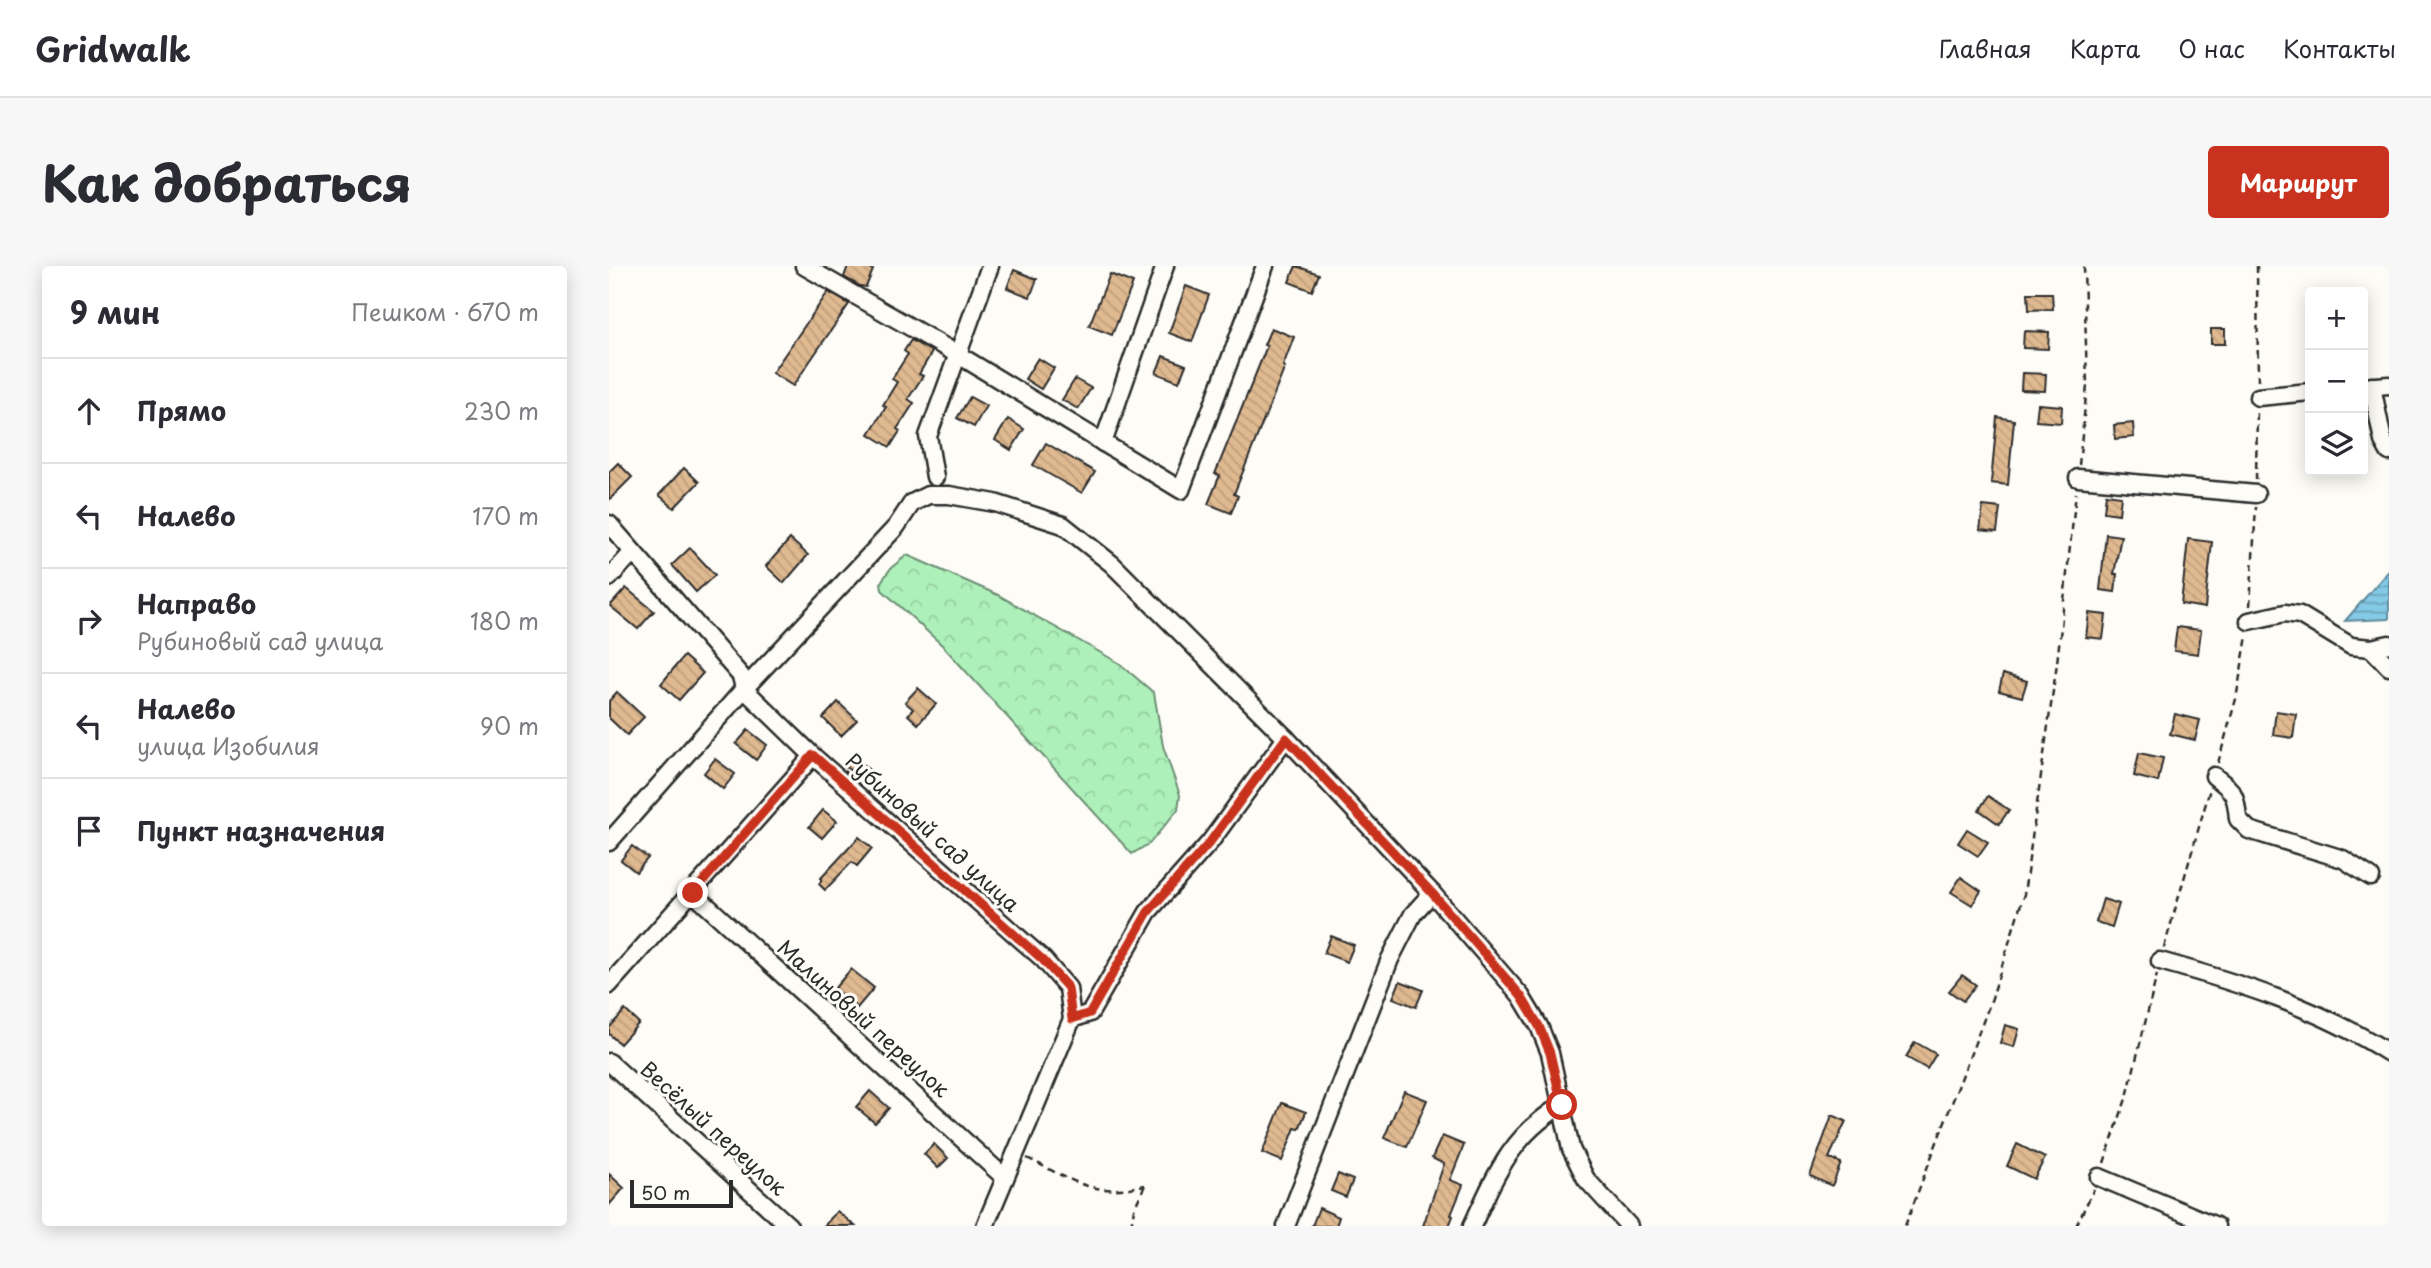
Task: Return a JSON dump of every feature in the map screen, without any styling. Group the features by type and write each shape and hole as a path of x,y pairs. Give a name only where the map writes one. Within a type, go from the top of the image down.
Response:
{"street":[{"path":"935,477 928,436 990,266"},
{"path":"1103,443 1165,266"},
{"path":"812,268 1181,490 1265,266"},
{"path":"2368,386 2389,385"},
{"path":"2368,389 2383,441 2389,452"},
{"path":"2258,397 2305,392"},
{"path":"2078,478 2256,494"},
{"path":"609,842 744,689 896,527 912,503 928,495 949,495 995,503 1063,525 1112,564 1286,738 1432,893 1521,996 1539,1026 1550,1053 1571,1149 1585,1180 1629,1226"},
{"name":"Рубиновый сад улица","path":"609,524 741,677 744,689 813,755 1043,960 1068,988 1072,1019"},
{"path":"609,578 633,552"},
{"path":"2249,621 2285,612 2300,615 2351,646 2371,648 2389,644"},
{"path":"2371,648 2389,667"},
{"path":"985,1226 1072,1019 1090,1013 1148,912 1210,842 1286,738"},
{"path":"609,985 813,755"},
{"path":"2214,776 2232,789 2237,799 2238,819 2249,830 2343,859 2371,877"},
{"name":"Малиновый переулок","path":"693,893 1005,1178"},
{"path":"1286,1226 1390,959 1413,914 1432,893"},
{"path":"2160,961 2235,981 2279,998 2369,1040 2389,1053"},
{"name":"Весёлый переулок","path":"609,1062 789,1226"},
{"path":"1472,1226 1506,1157 1528,1129 1562,1105"},
{"path":"2099,1177 2215,1226"}],"path":[{"path":"1905,1226 1992,998 2024,894 2057,663 2087,386 2084,266"},
{"path":"2076,1226 2099,1177 2128,1093 2160,961 2237,699 2249,621 2256,494 2257,266"},
{"path":"1015,1153 1066,1179 1101,1191 1145,1185 1134,1209 1131,1226"}],"green space":[{"path":"907,555 998,595 1119,663 1154,693 1163,746 1180,795 1178,809 1150,843 1132,854 942,645 882,590 881,582 891,568"}],"water":[{"path":"2389,570 2389,619 2345,621"}],"building":[{"path":"848,266 864,266 873,270 866,287 844,277"},
{"path":"1296,266 1319,274 1312,291 1289,282"},
{"path":"1014,270 1037,279 1030,297 1007,288"},
{"path":"1110,274 1133,283 1112,335 1089,326"},
{"path":"1186,286 1209,295 1192,342 1169,333"},
{"path":"828,292 849,304 793,386 772,373"},
{"path":"2028,293 2052,293 2053,309 2029,310"},
{"path":"1271,328 1294,337 1283,366 1285,367 1234,494 1238,496 1231,513 1208,504 1220,475 1215,474 1267,346 1264,345"},
{"path":"2211,329 2225,329 2225,344 2211,344"},
{"path":"2024,331 2049,332 2048,349 2023,348"},
{"path":"911,340 932,352 919,374 923,376 908,399 914,403 897,429 900,431 890,447 869,434 886,407 883,405 897,382 892,379 908,354 904,351"},
{"path":"1163,356 1186,365 1179,382 1156,373"},
{"path":"1038,358 1054,368 1041,389 1025,379"},
{"path":"2022,373 2046,374 2045,391 2021,390"},
{"path":"1075,379 1091,388 1078,409 1062,400"},
{"path":"970,397 986,406 974,427 957,418"},
{"path":"2038,404 2062,406 2061,423 2036,421"},
{"path":"1997,417 2014,420 2008,485 1991,483"},
{"path":"1008,419 1024,429 1011,450 995,440"},
{"path":"2133,423 2134,437 2115,439 2114,425"},
{"path":"1046,443 1095,472 1082,493 1033,465"},
{"path":"618,463 632,477 609,500 609,472"},
{"path":"684,468 699,482 674,508 659,495"},
{"path":"2106,494 2121,496 2119,514 2104,512"},
{"path":"1983,506 2000,508 1997,532 1980,530"},
{"path":"2106,534 2121,536 2114,574 2117,574 2115,592 2100,590"},
{"path":"790,539 808,555 784,583 766,566"},
{"path":"2188,539 2212,542 2205,608 2181,604"},
{"path":"690,548 715,575 696,592 672,565"},
{"path":"626,588 654,611 638,629 610,606"},
{"path":"2089,613 2106,615 2103,639 2086,637"},
{"path":"2177,627 2201,630 2198,654 2174,651"},
{"path":"684,656 703,673 679,700 661,684"},
{"path":"2003,674 2027,681 2022,697 1999,691"},
{"path":"918,688 936,704 918,724 908,715 913,709 905,702"},
{"path":"617,692 644,717 627,735 609,718 609,701"},
{"path":"838,702 857,720 841,736 823,718"},
{"path":"2276,711 2296,714 2293,738 2273,735"},
{"path":"2175,714 2200,720 2195,740 2170,734"},
{"path":"748,730 767,745 756,760 736,744"},
{"path":"2139,753 2163,758 2158,782 2134,776"},
{"path":"854,757 874,774 866,783 846,767"},
{"path":"715,759 735,774 723,789 704,773"},
{"path":"1988,796 2009,810 1999,824 1979,810"},
{"path":"823,810 837,821 822,838 809,827"},
{"path":"1967,829 1988,842 1978,856 1958,843"},
{"path":"859,837 872,848 857,866 852,862 825,890 819,884 821,878"},
{"path":"632,846 648,858 636,872 621,860"},
{"path":"1961,877 1981,891 1972,905 1951,892"},
{"path":"2103,899 2119,904 2112,927 2096,922"},
{"path":"1331,936 1354,945 1347,962 1324,953"},
{"path":"851,969 874,988 857,1008 853,1004 843,1015 831,1005 840,994 834,989"},
{"path":"1962,975 1976,985 1963,1001 1949,991"},
{"path":"1400,981 1423,990 1416,1007 1393,998"},
{"path":"625,1010 639,1023 620,1044 609,1034 609,1028"},
{"path":"2005,1025 2019,1029 2014,1047 2000,1043"},
{"path":"1915,1042 1936,1054 1927,1069 1906,1057"},
{"path":"870,1091 889,1108 875,1123 856,1107"},
{"path":"1404,1091 1427,1100 1407,1147 1384,1138"},
{"path":"1282,1103 1306,1112 1299,1129 1295,1128 1282,1161 1262,1153"},
{"path":"1832,1115 1846,1121 1829,1158 1841,1163 1832,1186 1810,1176"},
{"path":"1442,1136 1464,1145 1450,1180 1463,1185 1449,1226 1423,1226 1444,1164 1432,1158"},
{"path":"934,1144 948,1158 938,1168 924,1154"},
{"path":"2017,1144 2045,1158 2034,1179 2007,1166"},
{"path":"609,1174 624,1188 609,1205"},
{"path":"1338,1174 1353,1180 1346,1197 1331,1191"},
{"path":"1319,1208 1339,1217 1336,1226 1312,1226"},
{"path":"837,1211 855,1226 824,1226"}],"route":[{"path":"693,893 813,755 1043,960 1068,988 1072,1019 1090,1013 1148,912 1210,842 1286,738 1432,893 1521,996 1539,1026 1550,1053 1562,1105"}]}
